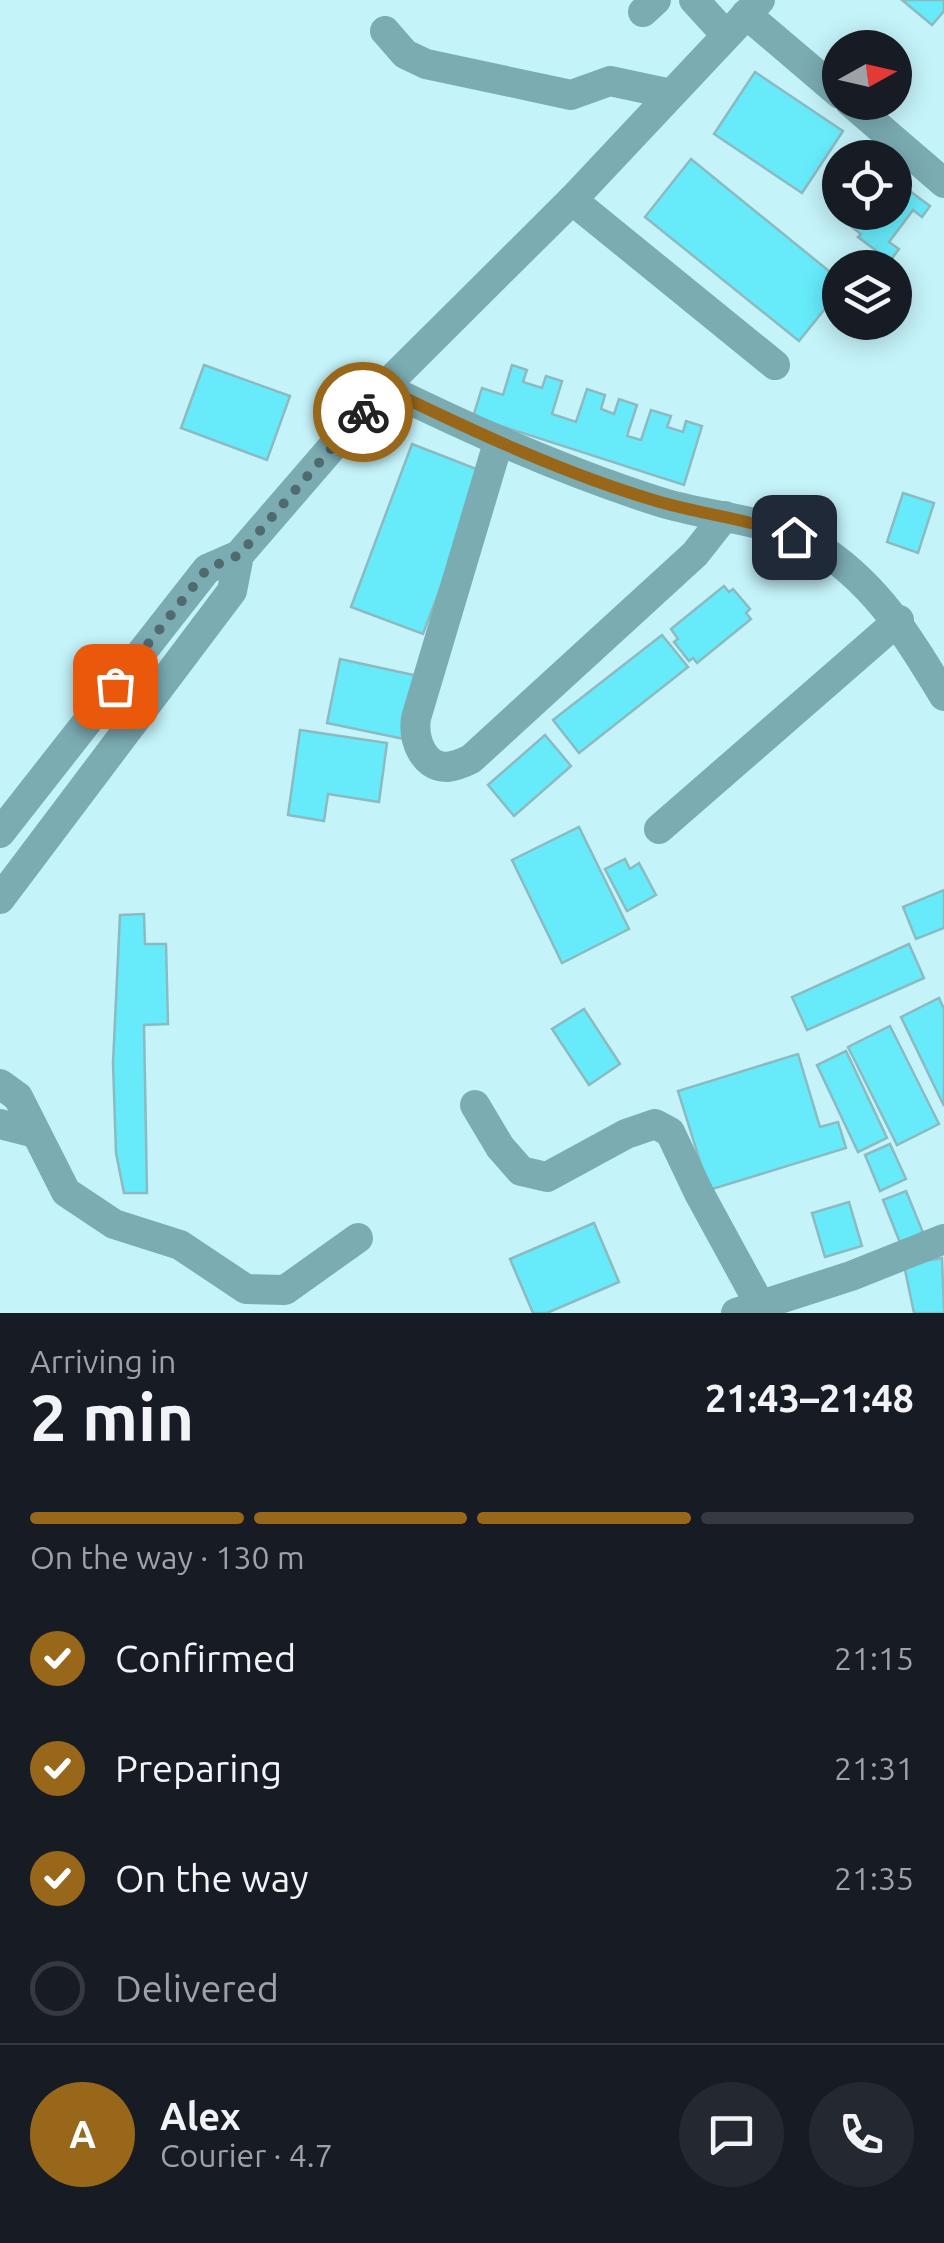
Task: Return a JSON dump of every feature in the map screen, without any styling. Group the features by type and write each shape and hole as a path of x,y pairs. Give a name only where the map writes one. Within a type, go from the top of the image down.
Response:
{"street":[{"path":"694,0 744,16 822,79"},
{"path":"0,833 207,569 239,555 384,388 572,200 744,16"},
{"path":"385,31 405,54 426,64 571,95 610,81 671,94"},
{"path":"871,120 944,183"},
{"path":"572,200 775,364"},
{"path":"384,388 498,443 660,502 767,526 821,549 854,574 934,657 944,696"},
{"path":"498,443 416,718 414,733 418,746 430,761 446,767 472,760 695,554 725,516"},
{"path":"0,899 232,591 239,555"},
{"path":"659,829 898,620"},
{"path":"22,804 52,830"},
{"path":"0,1084 18,1097 66,1192 114,1224 180,1244 246,1289 285,1290 358,1238"},
{"path":"475,1106 500,1147 521,1171 547,1178 626,1134 655,1124 670,1132 748,1308 851,1276 944,1239"},
{"path":"0,1124 35,1133"}],"building":[{"path":"902,0 944,0 944,11 932,25"},
{"path":"755,72 843,131 837,140 822,140 822,163 802,193 714,134"},
{"path":"691,159 822,265 822,312 799,341 645,217"},
{"path":"912,193 930,206 922,217 913,210"},
{"path":"856,230 898,230 889,242 899,249 875,250 858,237 861,234"},
{"path":"204,365 290,396 267,460 181,428"},
{"path":"512,365 527,370 523,382 542,388 546,376 562,381 552,414 576,422 587,389 605,395 601,409 614,414 619,399 637,405 627,436 641,440 651,410 671,416 667,427 683,432 686,421 702,426 684,485 473,417 482,388 503,395"},
{"path":"412,444 484,472 423,634 351,607"},
{"path":"903,493 934,503 918,553 887,542"},
{"path":"724,586 729,592 733,589 750,609 746,613 751,619 697,663 693,658 689,661 674,642 678,639 671,629"},
{"path":"662,635 688,667 579,753 553,720"},
{"path":"340,659 418,676 404,739 327,723"},
{"path":"300,730 387,743 379,802 328,794 324,821 288,815"},
{"path":"545,735 571,766 514,816 488,785"},
{"path":"579,827 629,929 562,963 512,860"},
{"path":"625,859 630,869 639,863 656,895 627,911 605,869"},
{"path":"944,890 944,928 916,939 903,907"},
{"path":"144,914 145,944 166,944 168,1024 144,1025 147,1193 124,1193 116,1153 113,1063 120,915"},
{"path":"909,944 924,978 807,1030 792,997"},
{"path":"939,998 944,1009 944,1106 901,1017"},
{"path":"584,1009 620,1064 589,1085 552,1029"},
{"path":"890,1026 939,1124 897,1145 848,1047"},
{"path":"846,1051 887,1138 858,1152 817,1065"},
{"path":"798,1054 820,1127 838,1122 846,1148 709,1190 678,1091"},
{"path":"890,1144 906,1179 880,1191 865,1155"},
{"path":"906,1191 924,1235 901,1245 883,1200"},
{"path":"849,1202 862,1246 825,1257 812,1213"},
{"path":"594,1223 619,1282 547,1313 533,1313 510,1259"},
{"path":"942,1258 944,1313 914,1313 904,1265"}],"way so far":[{"path":"115,686 207,569 239,555 363,412"}],"route":[{"path":"363,412 384,388 521,452 660,502 767,526 794,537"}]}
